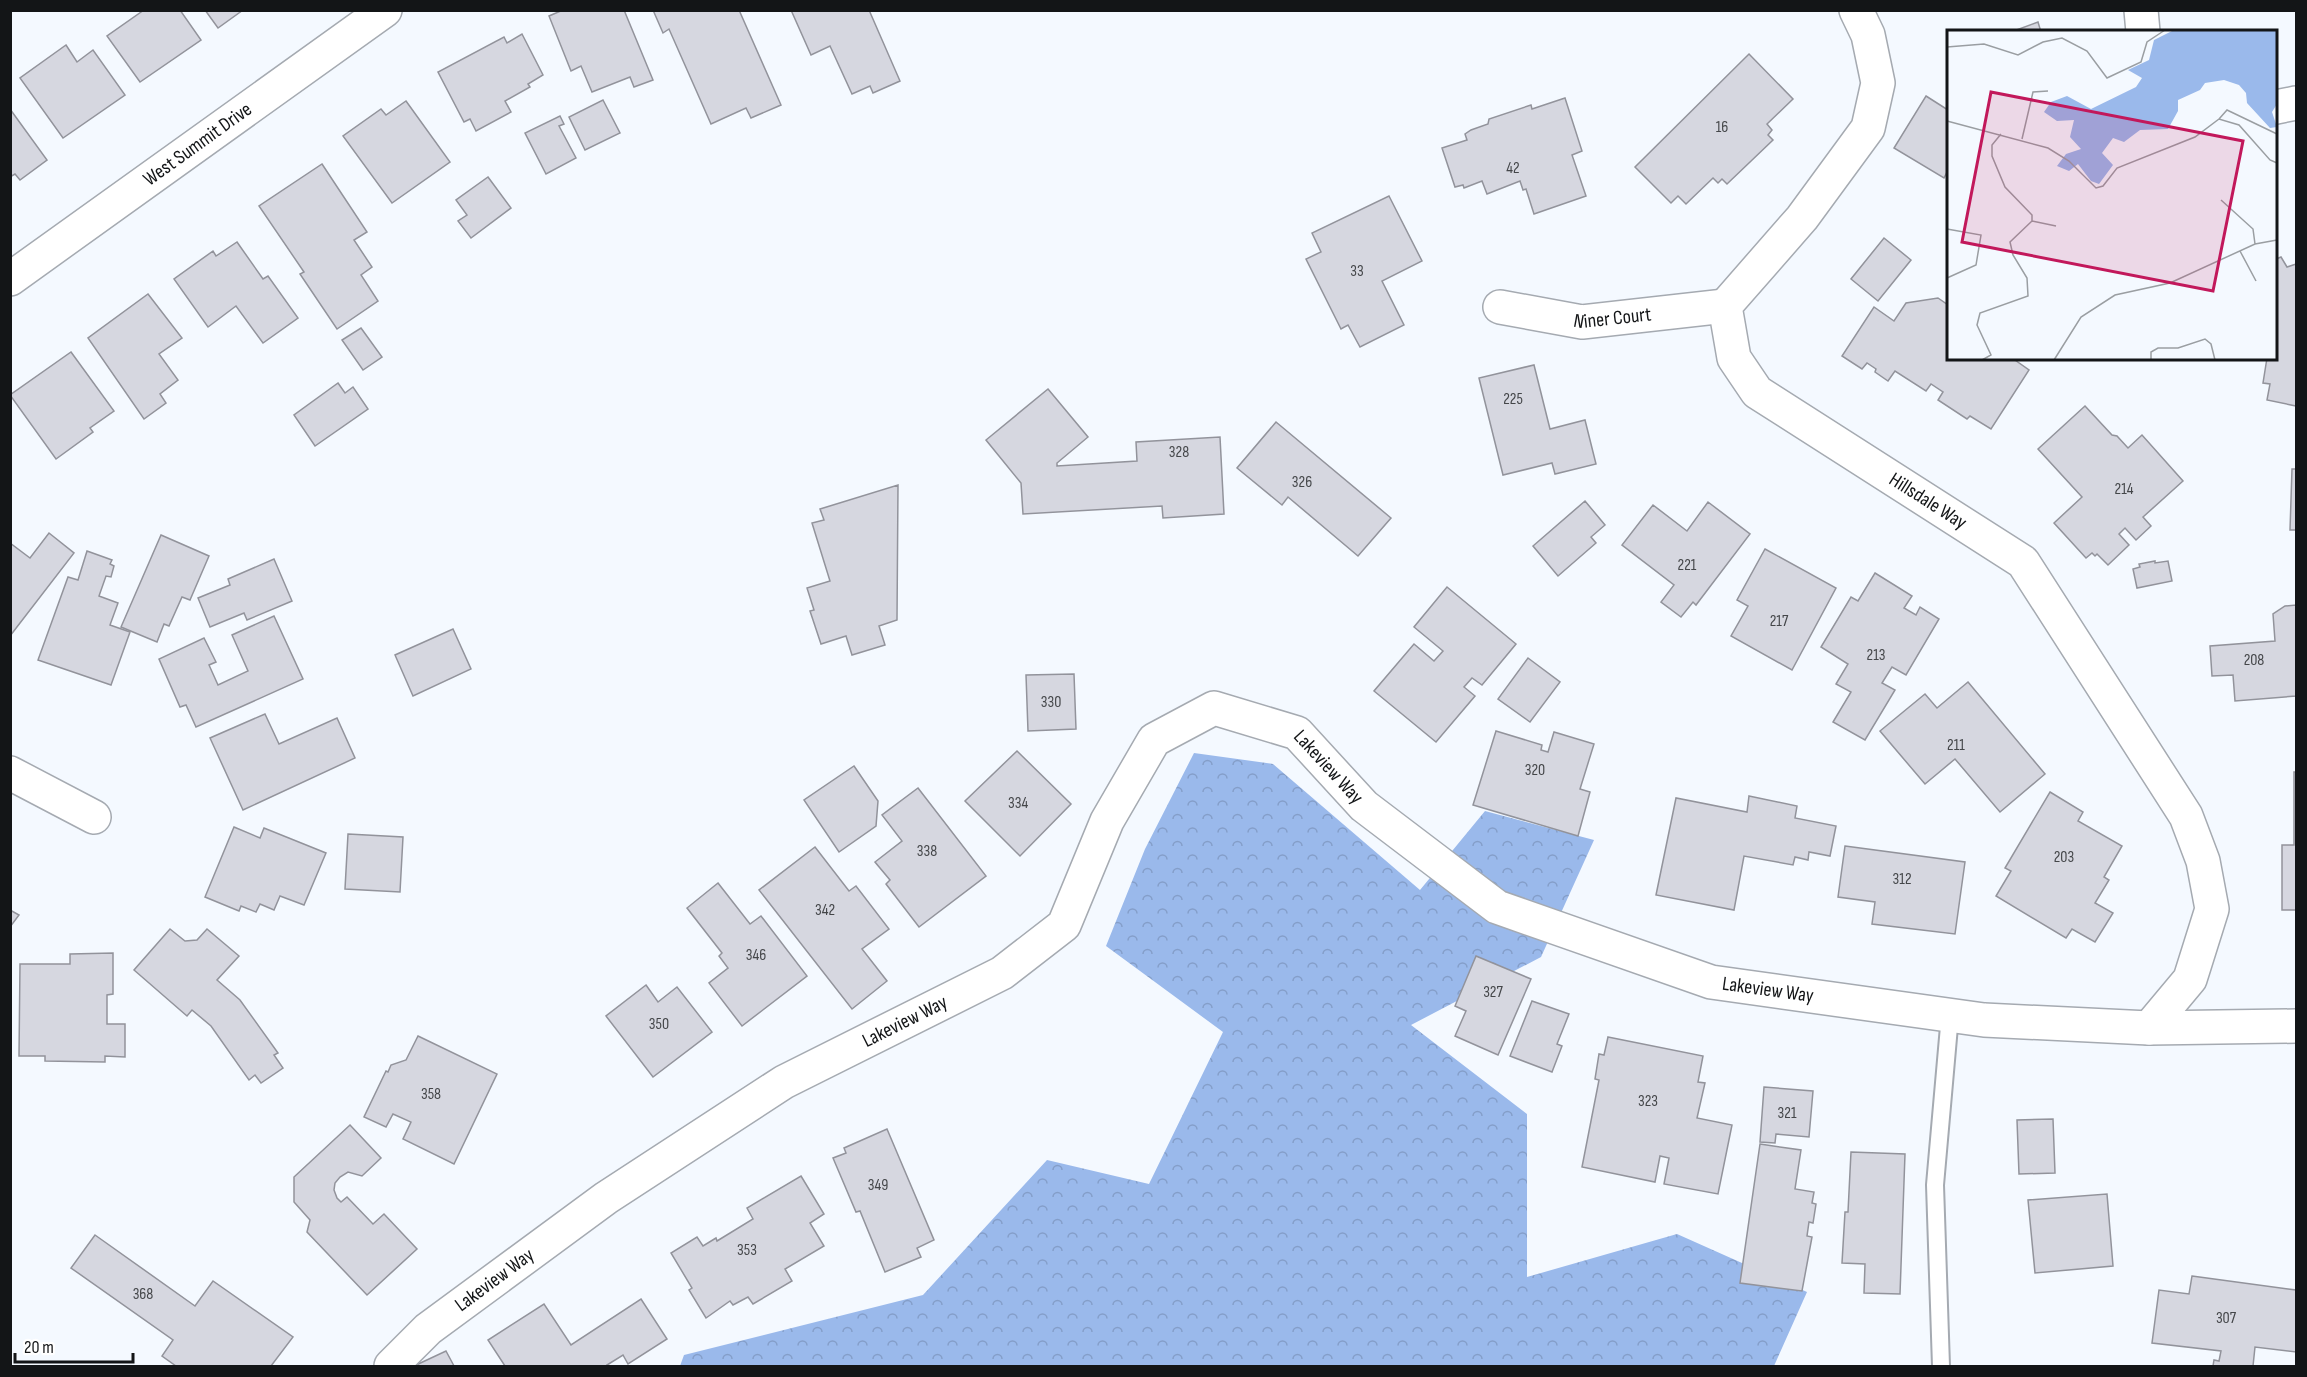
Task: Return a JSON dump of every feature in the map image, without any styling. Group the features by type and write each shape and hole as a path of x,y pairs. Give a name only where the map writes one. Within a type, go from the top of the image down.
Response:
{"street":[{"name":"West Summit Drive","path":"10,279 385,10"},
{"path":"1725,306 1802,218 1868,128 1878,83 1868,34 1856,10"},
{"path":"2141,10 2143,30"},
{"path":"2277,107 2296,103"},
{"name":"Niner Court","path":"1500,307 1582,322 1725,306"},
{"name":"Hillsdale Way","path":"1725,306 1734,358 1757,392 2023,562 2186,816 2203,861 2212,909 2190,979 2149,1028"},
{"name":"Lakeview Way","path":"391,1366 428,1329 606,1198 784,1082 1002,973 1064,925 1107,821 1154,740 1214,708 1297,733 1364,806 1497,906 1711,982 1983,1020 2149,1028 2296,1026"},
{"path":"10,773 94,817"}],"lane":[{"path":"1941,1366 1935,1185 1950,1015"}],"green space":[{"path":"1194,753 1273,764 1420,890 1485,811 1594,840 1541,957 1411,1025 1527,1114 1527,1277 1677,1234 1807,1292 1774,1366 680,1366 684,1355 923,1295 1047,1160 1149,1184 1223,1032 1106,946 1145,849"}],"building":[{"path":"144,10 180,10 201,40 140,82 107,36"},
{"path":"205,10 243,10 218,28"},
{"path":"563,10 624,10 653,80 634,87 630,77 592,92 581,66 571,71 549,16"},
{"path":"653,10 739,10 781,105 751,118 746,108 711,124 669,29 663,33"},
{"path":"791,10 869,10 900,81 873,93 870,86 852,94 830,46 811,55"},
{"path":"2038,22 2040,30 2016,30"},
{"path":"522,34 543,75 528,84 530,87 505,101 511,112 476,131 470,119 464,122 438,72 504,37 507,43"},
{"path":"66,45 77,62 93,50 125,95 63,138 20,78"},
{"path":"1749,54 1793,99 1767,124 1772,130 1768,135 1773,140 1727,184 1722,179 1718,183 1713,178 1686,204 1678,196 1671,203 1635,167"},
{"path":"1926,96 1947,109 1947,172 1944,178 1894,148"},
{"path":"1565,98 1582,151 1572,155 1586,196 1534,214 1526,189 1523,190 1520,181 1487,194 1482,181 1464,188 1463,185 1455,187 1442,148 1467,140 1465,134 1488,124 1489,119 1531,105 1532,109"},
{"path":"603,100 620,133 585,150 569,117"},
{"path":"406,101 450,162 392,203 343,136 381,109 386,115"},
{"path":"10,109 47,160 20,180 15,174 10,177"},
{"path":"560,116 564,124 559,126 576,158 546,174 525,133"},
{"path":"322,164 367,232 354,240 372,267 361,275 378,301 337,329 300,274 304,272 259,206"},
{"path":"488,177 511,208 471,238 458,221 467,215 456,200"},
{"path":"1389,196 1422,261 1382,281 1404,325 1360,347 1348,325 1341,329 1306,259 1321,252 1312,233"},
{"path":"1884,238 1911,260 1878,301 1851,279"},
{"path":"237,242 263,279 268,276 298,318 263,343 236,306 208,327 174,279 213,251 216,256"},
{"path":"2281,257 2287,267 2296,264 2296,406 2267,400 2270,384 2263,383 2267,360 2277,360 2277,259"},
{"path":"148,294 182,338 159,354 178,380 160,394 166,403 144,419 88,338"},
{"path":"1938,298 1947,304 1947,360 2015,360 2029,370 1991,429 1970,416 1967,419 1938,400 1943,392 1931,384 1926,391 1895,371 1888,381 1867,363 1862,369 1842,356 1874,307 1894,321 1906,303"},
{"path":"361,328 382,357 363,370 342,340"},
{"path":"71,352 114,411 90,428 93,432 56,459 10,395"},
{"path":"1534,365 1550,429 1585,420 1596,464 1555,474 1552,463 1503,475 1479,378"},
{"path":"338,383 345,393 353,387 368,409 315,446 294,415"},
{"path":"1048,389 1088,437 1057,463 1057,466 1137,461 1136,442 1220,437 1224,514 1163,518 1162,506 1023,514 1021,483 986,440"},
{"path":"2085,406 2112,435 2117,436 2128,448 2142,435 2183,481 2143,517 2151,526 2136,540 2125,528 2119,534 2129,545 2108,565 2097,554 2095,556 2092,553 2086,558 2054,523 2082,497 2038,449"},
{"path":"1276,422 1391,518 1358,556 1288,497 1282,505 1237,468"},
{"path":"2292,469 2296,469 2296,530 2290,530"},
{"path":"898,485 897,620 879,626 885,645 852,655 846,636 821,644 810,611 814,610 807,588 830,581 812,523 824,520 820,509"},
{"path":"1585,501 1605,525 1591,537 1596,543 1558,576 1533,546"},
{"path":"1708,502 1750,534 1696,605 1693,602 1681,617 1661,602 1674,585 1622,545 1653,505 1687,531"},
{"path":"49,533 74,553 10,636 10,543 30,558"},
{"path":"161,535 209,556 190,600 182,597 169,626 164,624 157,642 121,627"},
{"path":"1765,549 1836,588 1792,670 1731,636 1748,606 1737,600"},
{"path":"87,551 112,560 110,564 114,566 111,577 106,576 99,596 118,603 110,625 130,632 111,685 38,660 68,577 78,580"},
{"path":"274,559 292,601 247,620 244,613 210,627 198,598 230,585 228,579"},
{"path":"2155,561 2155,563 2168,561 2172,581 2137,588 2133,569 2140,567 2139,564"},
{"path":"1875,573 1912,596 1904,608 1916,615 1920,607 1939,619 1906,675 1892,667 1882,683 1895,690 1865,740 1833,722 1851,692 1836,684 1848,664 1821,647 1851,597 1858,601"},
{"path":"1447,587 1516,644 1482,685 1472,678 1464,687 1475,696 1436,742 1374,691 1414,644 1434,661 1443,651 1414,627"},
{"path":"2296,605 2296,696 2235,701 2233,675 2212,676 2210,646 2275,641 2273,614 2285,606"},
{"path":"274,616 303,679 196,727 186,705 180,707 159,659 204,638 216,662 209,665 218,685 248,671 232,635"},
{"path":"453,629 471,669 413,696 395,655"},
{"path":"1528,658 1560,682 1530,722 1498,699"},
{"path":"1074,674 1076,729 1028,731 1026,675"},
{"path":"1968,682 2045,774 2000,812 1955,759 1925,784 1880,731 1925,694 1937,708"},
{"path":"265,714 279,744 337,718 355,758 243,810 210,738"},
{"path":"1496,731 1542,745 1541,750 1548,752 1554,732 1594,744 1580,789 1590,792 1578,836 1473,805"},
{"path":"1017,751 1071,804 1020,856 965,801"},
{"path":"854,766 878,801 876,826 839,852 804,800"},
{"path":"2294,772 2296,772 2296,910 2282,910 2282,845 2294,845"},
{"path":"918,788 986,876 919,927 886,884 890,880 875,862 902,841 882,815"},
{"path":"2050,792 2083,812 2078,821 2122,846 2104,877 2109,880 2095,903 2113,913 2095,942 2072,929 2066,938 1996,896 2011,871 2005,868"},
{"path":"1749,796 1797,806 1795,818 1836,826 1830,856 1809,852 1808,860 1795,857 1793,865 1744,856 1734,910 1656,895 1676,798 1747,812"},
{"path":"234,827 260,838 264,828 326,853 304,905 280,896 274,910 260,904 256,912 241,906 239,911 205,897"},
{"path":"348,834 403,837 400,892 345,889"},
{"path":"1845,846 1965,862 1955,934 1872,924 1875,902 1838,897"},
{"path":"815,847 849,891 856,886 889,929 862,949 887,981 852,1009 759,890"},
{"path":"718,883 750,924 761,916 807,976 742,1026 709,983 728,968 719,956 722,953 687,908"},
{"path":"10,910 19,915 10,927"},
{"path":"170,929 185,941 197,940 207,929 239,956 217,980 240,1000 278,1053 274,1055 283,1068 261,1083 255,1075 249,1080 211,1026 192,1010 187,1016 134,970"},
{"path":"113,953 113,994 107,995 107,1024 125,1024 125,1057 105,1056 105,1062 45,1061 45,1056 19,1056 20,964 70,964 70,954"},
{"path":"1476,956 1531,979 1498,1055 1455,1036 1466,1011 1455,1006"},
{"path":"646,985 658,1002 677,987 712,1032 653,1077 606,1016"},
{"path":"1532,1001 1569,1014 1557,1044 1562,1046 1552,1072 1510,1056"},
{"path":"418,1036 497,1074 454,1164 403,1139 411,1122 393,1114 386,1127 364,1117 386,1071 388,1072 391,1065 406,1060"},
{"path":"1608,1037 1703,1056 1698,1082 1705,1083 1697,1118 1732,1125 1718,1194 1664,1184 1669,1158 1660,1156 1655,1182 1582,1167 1599,1080 1595,1079 1599,1054 1604,1055"},
{"path":"1764,1087 1813,1091 1809,1137 1776,1134 1775,1143 1760,1142"},
{"path":"2053,1119 2055,1173 2019,1174 2017,1120"},
{"path":"350,1125 381,1158 362,1176 348,1172 340,1177 335,1183 334,1190 337,1198 341,1202 347,1197 373,1224 384,1214 417,1249 367,1295 307,1232 310,1220 294,1202 294,1177"},
{"path":"887,1129 934,1240 917,1248 921,1257 885,1272 860,1211 856,1212 833,1158 846,1153 844,1148"},
{"path":"1760,1144 1801,1150 1795,1189 1814,1192 1812,1203 1816,1204 1813,1223 1809,1222 1807,1236 1812,1237 1802,1291 1740,1283"},
{"path":"1851,1152 1905,1154 1900,1294 1864,1293 1865,1264 1842,1263 1845,1212 1848,1212"},
{"path":"801,1176 824,1214 810,1223 824,1246 785,1269 792,1281 753,1304 748,1297 733,1305 730,1301 706,1318 689,1290 692,1288 671,1253 697,1237 703,1246 716,1238 717,1241 753,1219 747,1208"},
{"path":"2107,1194 2113,1266 2035,1273 2028,1200"},
{"path":"95,1235 195,1306 213,1281 293,1337 271,1366 176,1366 162,1356 173,1340 71,1268"},
{"path":"2192,1276 2296,1290 2296,1352 2255,1347 2253,1366 2213,1366 2214,1360 2219,1361 2221,1351 2152,1343 2159,1290 2189,1294"},
{"path":"641,1299 667,1339 628,1364 623,1355 608,1366 505,1366 488,1340 544,1304 571,1345"},
{"path":"446,1351 454,1366 414,1366"}]}
